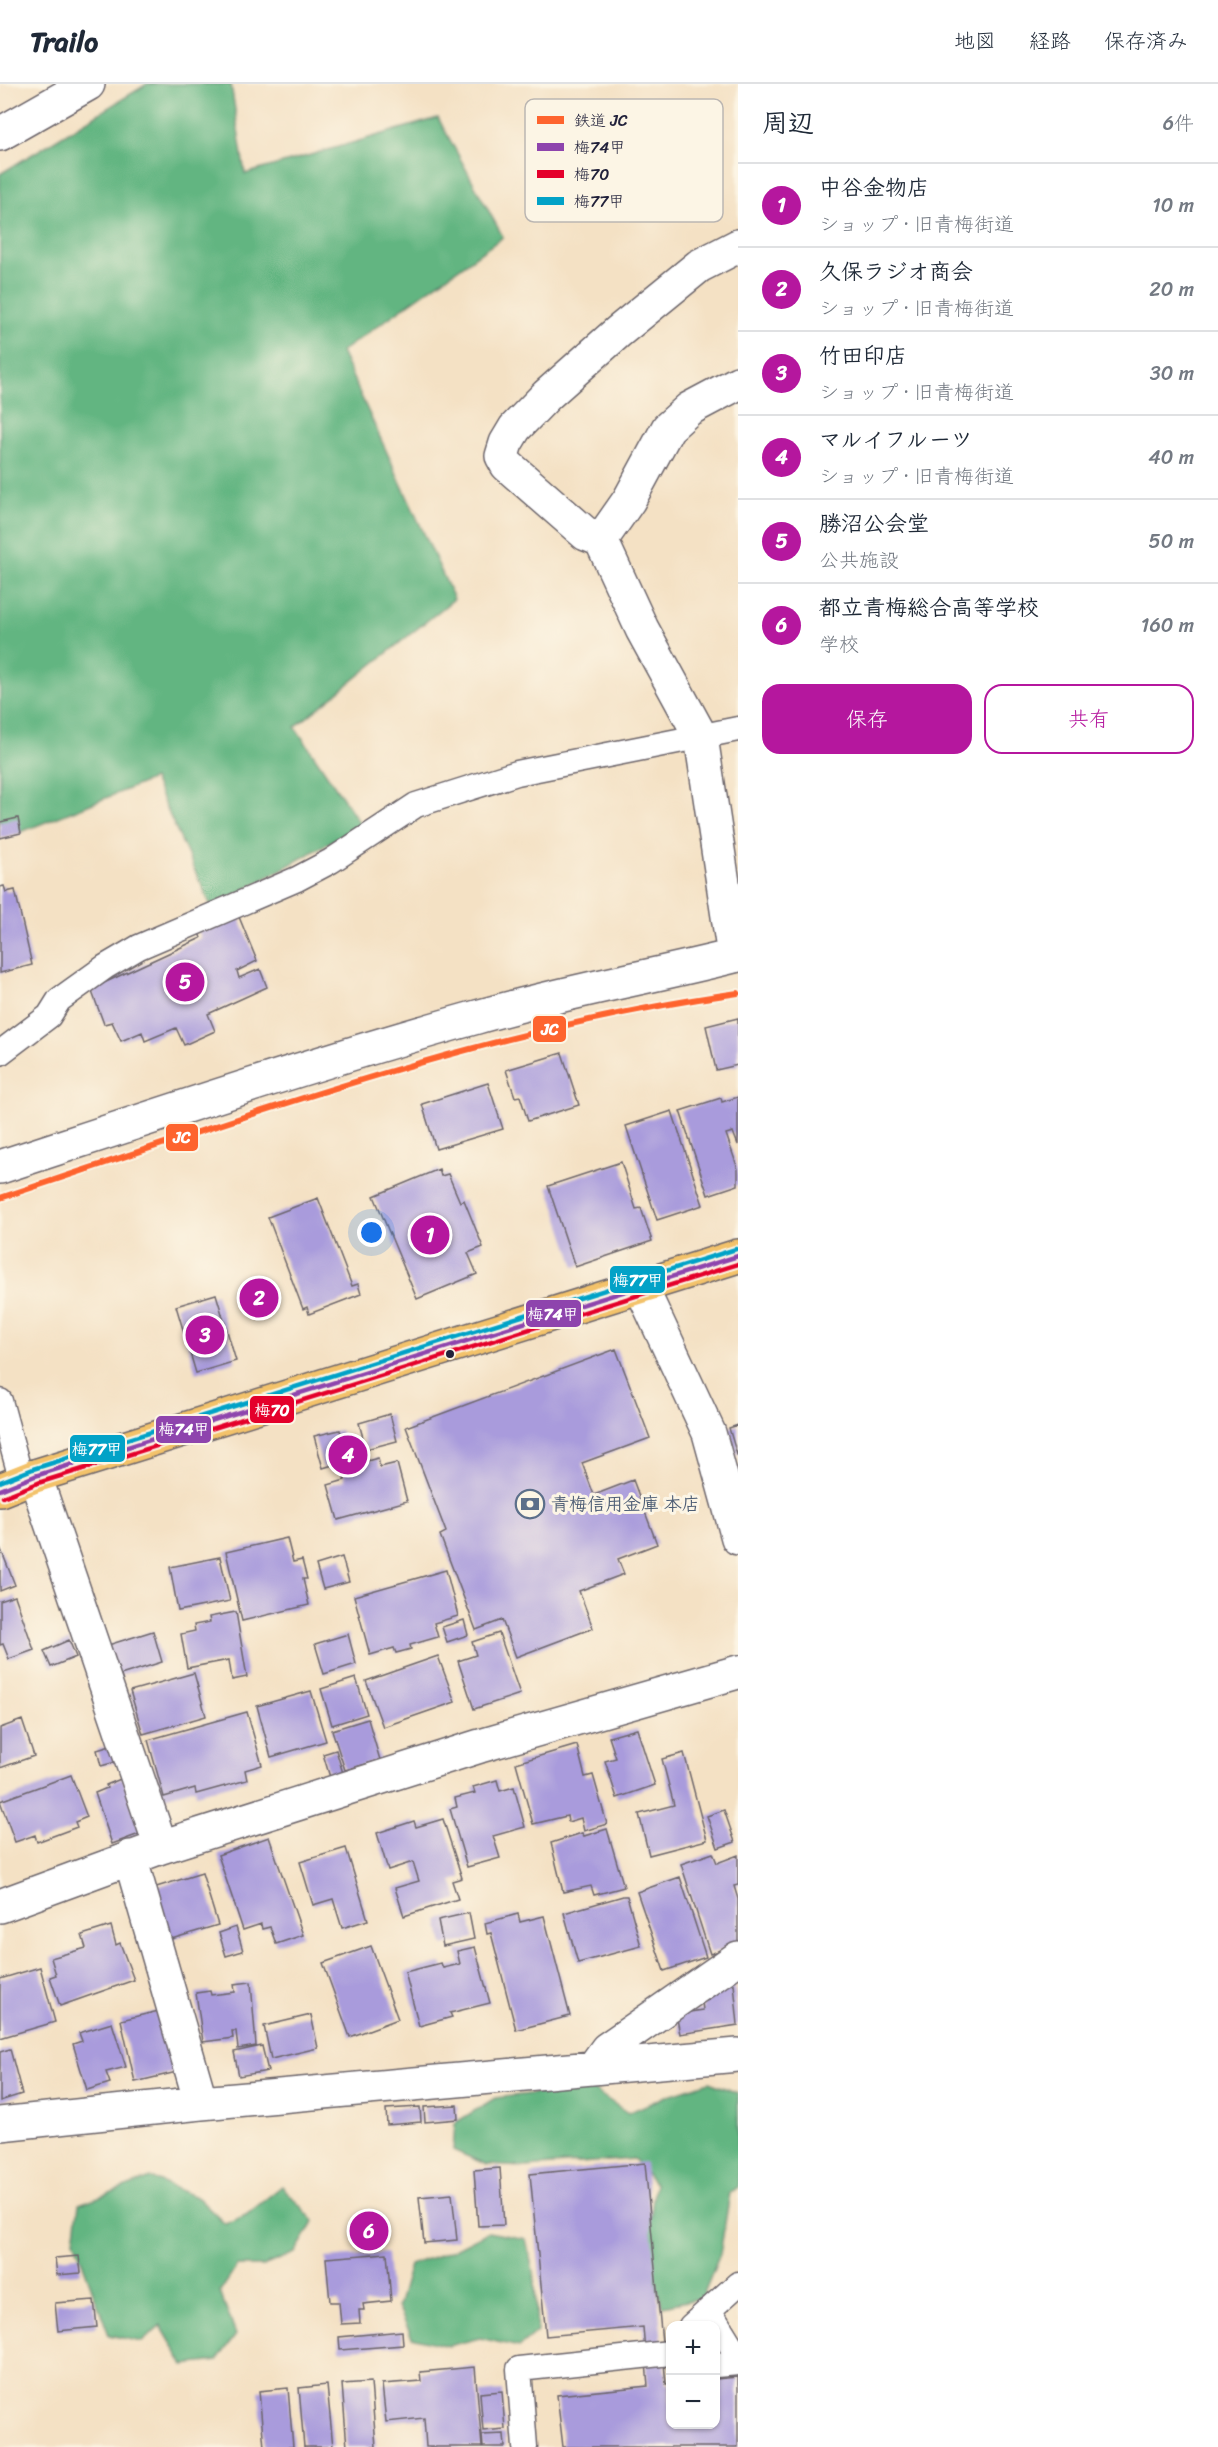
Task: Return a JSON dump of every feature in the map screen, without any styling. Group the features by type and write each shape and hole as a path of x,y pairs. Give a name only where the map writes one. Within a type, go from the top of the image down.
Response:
{"main road":[{"path":"19,1483 738,1256"}],"street":[{"path":"0,134 88,84"},
{"path":"0,1167 309,1066 478,1016 619,980 736,956 701,737 642,629 602,540 586,534 507,465 502,456 506,443 515,428 547,395 618,332 699,266 738,246"},
{"path":"602,540 629,500 668,428 689,409 738,383"},
{"path":"641,1287 709,1433 738,1538"},
{"path":"19,1483 161,1847"},
{"path":"0,1906 161,1847 480,1746 738,1672"},
{"path":"130,1857 201,2103"},
{"path":"594,2067 606,2049 738,1959"},
{"path":"0,2124 201,2103 738,2055"}],"lane":[{"path":"0,1053 49,1016 59,1000 105,967 139,948 297,879 331,861 416,805 517,773 618,751 738,729"},
{"path":"0,1401 19,1483"},
{"path":"738,2284 700,2318 738,2357"},
{"path":"525,2447 519,2369 666,2353"},
{"path":"720,2365 738,2363"}],"green space":[{"path":"147,84 231,84 245,174 438,118 503,237 341,352 454,599 295,727 361,825 212,908 153,779 16,834 0,825 0,174"},
{"path":"709,2082 738,2093 738,2187 730,2193 720,2254 702,2298 662,2306 647,2244 655,2184 634,2159 525,2167 487,2165 453,2150 455,2123 495,2098 589,2087 628,2113 669,2095"},
{"path":"151,2178 198,2198 225,2224 246,2215 282,2186 314,2221 295,2253 263,2266 237,2266 220,2292 236,2335 217,2361 184,2365 161,2326 142,2342 109,2335 74,2240 79,2204"},
{"path":"488,2232 526,2239 535,2281 537,2332 519,2347 480,2338 448,2346 412,2337 398,2307 410,2265 453,2250"}],"building":[{"path":"18,818 21,833 0,838 0,822"},
{"path":"4,886 6,892 15,890 32,965 0,973 0,887"},
{"path":"237,912 257,961 237,971 239,978 260,969 267,987 208,1014 215,1031 184,1045 176,1028 145,1041 142,1032 121,1041 112,1022 104,1024 91,989 201,938 198,930"},
{"path":"738,1018 738,1065 716,1070 706,1026"},
{"path":"562,1053 579,1105 528,1121 520,1096 515,1097 506,1070"},
{"path":"488,1083 503,1129 436,1149 422,1104"},
{"path":"738,1097 738,1145 733,1132 726,1134 738,1169 738,1185 708,1195 680,1111 721,1098 722,1102"},
{"path":"672,1111 703,1205 657,1220 626,1126"},
{"path":"621,1162 636,1209 641,1208 652,1241 575,1267 548,1186"},
{"path":"439,1169 441,1176 448,1174 460,1202 464,1200 483,1247 468,1253 477,1274 417,1299 374,1196"},
{"path":"318,1198 352,1286 358,1284 361,1294 309,1314 307,1307 303,1309 268,1217"},
{"path":"216,1294 236,1361 196,1373 176,1306"},
{"path":"616,1349 650,1438 582,1463 594,1495 633,1480 657,1544 618,1559 624,1574 579,1591 593,1628 516,1657 502,1620 476,1630 440,1535 446,1532 406,1427"},
{"path":"390,1414 397,1441 366,1449 359,1423"},
{"path":"738,1425 738,1455 737,1455 729,1428"},
{"path":"340,1430 349,1460 323,1468 314,1436"},
{"path":"378,1458 380,1467 397,1463 407,1501 338,1520 328,1485 345,1480 342,1468"},
{"path":"287,1538 293,1562 302,1560 307,1579 303,1579 309,1605 242,1621 226,1552"},
{"path":"0,1547 15,1585 0,1591"},
{"path":"220,1557 230,1601 178,1611 170,1567"},
{"path":"342,1557 349,1582 323,1589 316,1565"},
{"path":"446,1570 458,1616 434,1623 438,1637 410,1645 411,1649 396,1653 394,1648 370,1655 354,1596"},
{"path":"15,1596 34,1650 9,1659 3,1644 0,1645 0,1601"},
{"path":"236,1612 247,1677 232,1680 229,1660 187,1668 181,1634 195,1631 194,1625 210,1622 209,1617"},
{"path":"464,1620 468,1635 447,1642 442,1627"},
{"path":"153,1631 162,1662 114,1677 105,1646"},
{"path":"499,1633 520,1694 474,1709 458,1661 476,1655 472,1642"},
{"path":"348,1634 356,1664 324,1674 315,1644"},
{"path":"69,1640 76,1657 51,1667 44,1651"},
{"path":"438,1656 455,1702 383,1727 366,1681"},
{"path":"194,1673 206,1716 143,1734 130,1691"},
{"path":"356,1678 367,1714 332,1725 321,1689"},
{"path":"311,1691 326,1741 271,1757 257,1706"},
{"path":"247,1712 262,1765 245,1770 247,1780 196,1794 195,1788 164,1797 148,1740"},
{"path":"368,1719 380,1760 345,1770 332,1730"},
{"path":"22,1720 34,1756 0,1768 0,1728"},
{"path":"637,1729 655,1785 617,1798 605,1761 616,1758 609,1737"},
{"path":"114,1745 119,1761 101,1766 97,1750"},
{"path":"577,1745 585,1777 593,1775 607,1824 584,1831 581,1818 568,1822 567,1816 533,1824 516,1763"},
{"path":"336,1750 345,1780 332,1784 323,1754"},
{"path":"684,1753 707,1840 649,1855 639,1814 674,1805 662,1759"},
{"path":"71,1775 87,1817 75,1822 77,1827 37,1842 35,1835 15,1842 0,1801"},
{"path":"123,1778 142,1833 112,1844 95,1793 107,1788 106,1785"},
{"path":"497,1780 500,1791 514,1787 525,1827 493,1836 500,1858 467,1867 450,1809 457,1807 455,1798 475,1793 473,1787"},
{"path":"724,1810 735,1842 718,1848 707,1816"},
{"path":"443,1819 462,1878 452,1881 458,1899 404,1916 395,1888 419,1881 413,1862 388,1870 377,1833 414,1821 416,1827"},
{"path":"607,1829 624,1887 594,1895 591,1886 563,1892 551,1843 582,1833 584,1836"},
{"path":"269,1837 303,1935 276,1944 270,1927 262,1929 261,1924 243,1930 218,1855"},
{"path":"346,1848 368,1920 342,1928 333,1899 313,1905 300,1862"},
{"path":"713,1853 717,1863 738,1855 738,1885 734,1886 738,1899 738,1944 710,1954 681,1864"},
{"path":"202,1873 218,1925 168,1940 153,1888"},
{"path":"680,1877 706,1957 664,1971 637,1892"},
{"path":"627,1896 641,1946 578,1963 564,1913"},
{"path":"469,1913 474,1939 443,1946 438,1920"},
{"path":"518,1914 520,1922 544,1916 570,2016 516,2030 491,1933 487,1934 485,1923"},
{"path":"111,1926 116,1945 120,1943 134,1980 60,2006 50,1977 56,1975 51,1958 86,1948 82,1935"},
{"path":"236,1927 243,1951 226,1956 219,1933"},
{"path":"371,1946 398,2019 350,2037 323,1963"},
{"path":"475,1947 490,2003 450,2013 452,2017 419,2026 405,1972 441,1963 443,1968 460,1964 457,1951"},
{"path":"40,1967 55,2022 0,2038 0,1979"},
{"path":"251,1982 256,2046 238,2049 236,2031 232,2031 233,2038 203,2042 196,1993 210,1991 211,1995 235,1992 234,1984"},
{"path":"734,1984 738,2025 680,2034 676,2014 703,2010 702,2002 709,2000 707,1989"},
{"path":"163,2010 177,2072 135,2082 121,2020"},
{"path":"311,2015 318,2048 271,2059 264,2026"},
{"path":"112,2023 126,2067 106,2072 110,2083 87,2090 73,2044 82,2041 79,2033"},
{"path":"262,2046 268,2071 239,2076 234,2052"},
{"path":"10,2049 22,2094 0,2101 0,2052"},
{"path":"457,2105 458,2119 425,2122 424,2107"},
{"path":"420,2107 421,2122 387,2125 386,2109"},
{"path":"645,2163 666,2384 666,2429 720,2429 720,2379 738,2377 738,2447 563,2447 557,2395 648,2386 643,2327 546,2336 530,2174"},
{"path":"500,2168 504,2225 478,2226 474,2170"},
{"path":"452,2194 457,2240 424,2243 419,2197"},
{"path":"387,2253 391,2301 363,2304 364,2310 359,2310 360,2323 341,2324 339,2302 330,2302 326,2258"},
{"path":"79,2256 81,2273 57,2275 55,2258"},
{"path":"94,2300 97,2327 58,2331 55,2303"},
{"path":"402,2331 403,2345 340,2350 339,2337"},
{"path":"475,2367 482,2447 426,2447 424,2418 386,2422 382,2384 421,2381 420,2372"},
{"path":"371,2382 376,2447 347,2447 342,2384"},
{"path":"327,2385 333,2447 304,2447 299,2388"},
{"path":"288,2388 293,2447 264,2447 259,2391"},
{"path":"502,2391 505,2429 483,2431 480,2393"},
{"path":"504,2434 505,2447 483,2447 482,2435"}],"rail line":[{"name":"JC","path":"0,1198 273,1108 457,1052 644,1009 738,993"}],"transit line":[{"name":"梅77甲","path":"0,1482 33,1469 736,1249"},
{"name":"梅74甲","path":"0,1490 35,1476 738,1256"},
{"name":"梅70","path":"3,1497 38,1483 738,1264"}],"place":[{"name":"勝沼公会堂","path":"185,982"},
{"name":"中谷金物店","path":"430,1235"},
{"name":"久保ラジオ商会","path":"259,1298"},
{"name":"竹田印店","path":"205,1335"},
{"name":"マルイフルーツ","path":"348,1455"},
{"name":"青梅信用金庫 本店","path":"530,1504"},
{"name":"都立青梅総合高等学校","path":"369,2231"}]}
